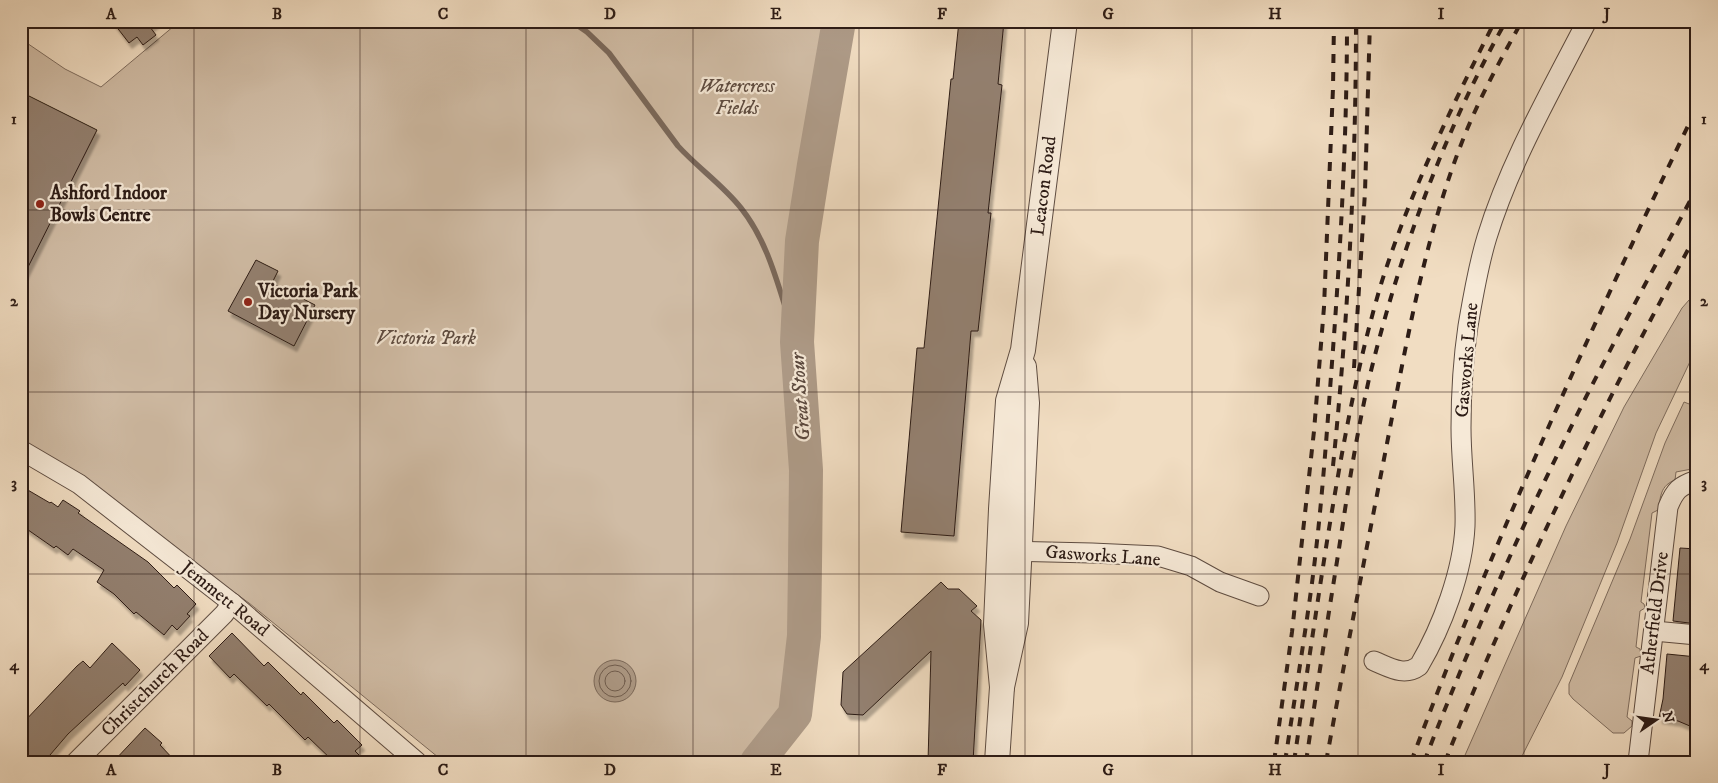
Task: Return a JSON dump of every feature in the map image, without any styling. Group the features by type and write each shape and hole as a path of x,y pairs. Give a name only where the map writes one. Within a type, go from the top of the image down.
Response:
{"street":[{"name":"Leacon Road","path":"997,762 1002,686 1016,623 1009,551 1027,403 1023,350 1065,21"},
{"name":"Gasworks Lane","path":"1374,661 1404,672 1413,671 1419,666 1452,594 1465,528 1465,486 1461,429 1463,374 1468,328 1486,238 1503,191 1533,126 1587,21"},
{"name":"Jemmett Road","path":"21,450 78,484 232,603 417,762"},
{"name":"Atherfield Drive","path":"1638,762 1668,507 1675,491 1682,485 1697,480"},
{"name":"Gasworks Lane","path":"1009,551 1158,556 1191,566 1220,582 1259,596"},
{"name":"Christchurch Road","path":"76,762 224,614 232,603"},
{"path":"1654,631 1697,635"}],"green space":[{"name":"Victoria Park","path":"180,21 828,21 810,127 794,201 790,300 786,310 796,400 797,433 796,552 791,680 787,707 779,724 744,762 444,762 249,603 21,439 21,39 65,69 101,87"},
{"path":"1697,291 1697,347 1656,433 1617,543 1562,677 1519,762 1462,762 1566,526 1624,407 1682,308"},
{"path":"1684,402 1697,407 1697,468 1676,472 1675,480 1666,485 1662,492 1658,510 1652,513 1641,602 1645,608 1640,611 1636,647 1640,649 1641,656 1635,658 1627,717 1632,721 1632,726 1624,733 1613,733 1573,699 1569,694 1569,684 1630,539 1665,443"}],"water":[{"path":"619,660 627,663 633,669 636,681 633,693 627,699 611,702 603,699 597,693 594,677 597,669 603,663"}],"building":[{"path":"112,21 158,21 150,27 156,35 143,45 137,37 129,43"},
{"path":"959,21 1004,21 998,84 1002,85 988,213 991,213 978,331 971,331 954,536 901,532 917,348 924,348 951,79 953,79"},
{"name":"Ashford Indoor Bowls Centre","path":"21,92 97,130 21,281"},
{"path":"256,260 278,271 272,283 315,305 294,346 228,311"},
{"path":"21,486 58,507 63,500 80,511 78,513 148,562 174,588 177,585 196,604 187,614 190,616 177,630 172,625 164,635 136,612 134,614 114,594 97,582 104,570 73,549 68,555 56,546 54,548 21,525"},
{"path":"1680,548 1697,549 1697,624 1673,621"},
{"path":"941,582 948,589 959,589 977,606 971,611 981,620 973,762 928,762 931,651 863,715 847,714 841,705 843,672"},
{"path":"232,633 264,666 268,662 301,695 303,692 334,723 337,720 362,745 355,751 366,762 334,762 308,737 305,740 269,704 267,706 234,674 230,678 209,656"},
{"path":"112,643 140,670 125,686 123,683 68,734 44,762 21,762 21,725 77,666 83,661 90,668"},
{"path":"1667,654 1697,657 1694,703 1697,705 1697,729 1678,721 1659,718 1663,699"},
{"path":"145,728 162,743 160,745 176,762 113,762"}],"waterway":[{"path":"571,21 587,32 609,53 678,146 726,192 752,223 768,256 797,342"},
{"name":"Great Stour","path":"757,762 795,714 804,636 806,470 797,342 802,241 839,21"}],"railway":[{"path":"1274,762 1292,632 1314,431 1324,307 1334,21"},
{"path":"1285,762 1312,583 1323,480 1342,199 1347,21"},
{"path":"1333,466 1350,244 1355,133 1356,21"},
{"path":"1354,368 1365,192 1370,21"},
{"path":"1294,762 1339,471 1351,407 1373,312 1393,247 1419,181 1495,21"},
{"path":"1306,762 1352,467 1369,379 1381,333 1409,241 1443,151 1483,63 1506,21"},
{"path":"1326,762 1398,384 1426,256 1451,172 1466,132 1485,89 1522,21"},
{"path":"1411,762 1476,596 1546,432 1697,107"},
{"path":"1424,762 1493,594 1550,470 1632,308 1697,188"},
{"path":"1445,762 1472,694 1531,560 1595,428 1697,233"}],"place":[{"name":"Ashford Indoor Bowls Centre","path":"40,204"},
{"name":"Victoria Park Day Nursery","path":"248,302"}],"park label":[{"name":"Watercress Fields","path":"737,97"}]}
